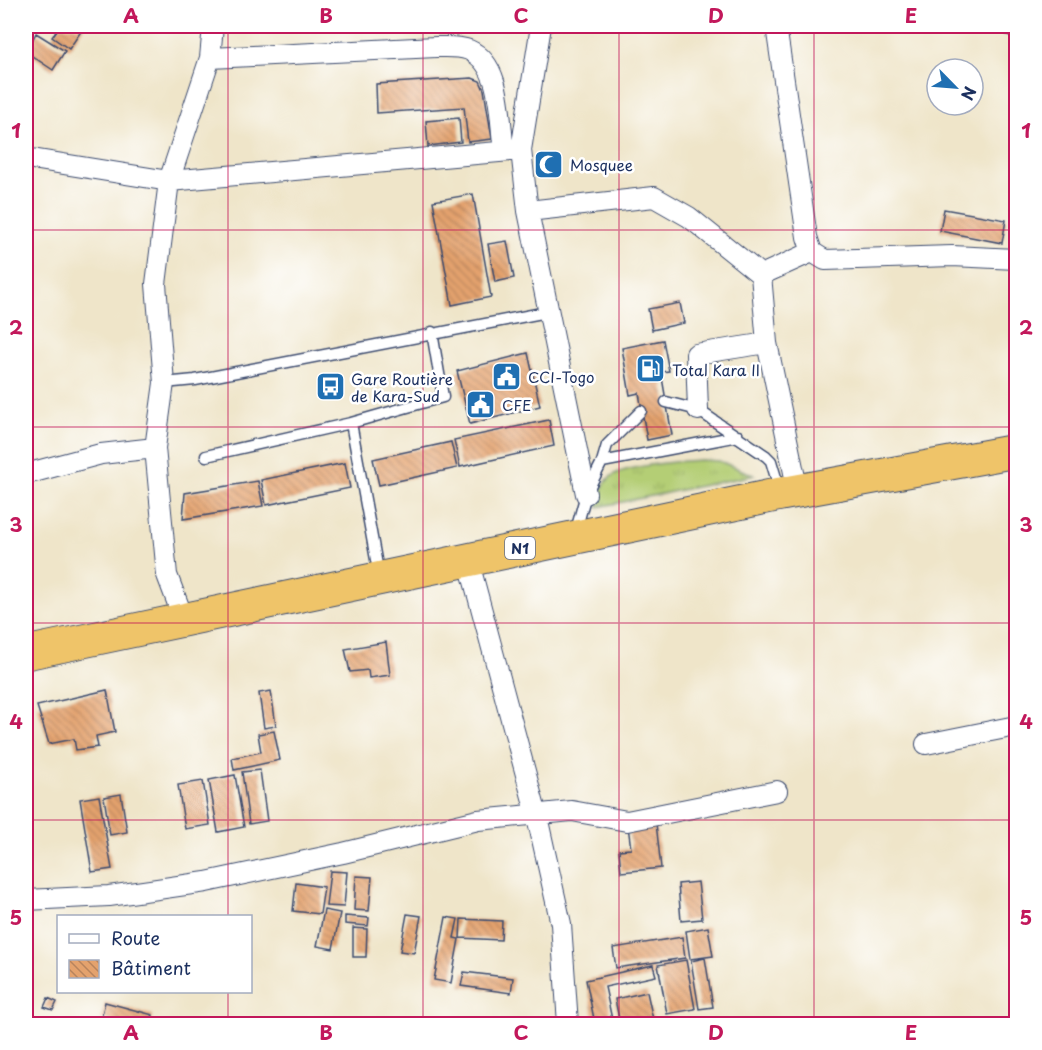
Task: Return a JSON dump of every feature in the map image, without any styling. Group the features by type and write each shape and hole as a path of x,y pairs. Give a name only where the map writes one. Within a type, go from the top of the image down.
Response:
{"highway":[{"name":"N1","path":"26,653 789,493 1017,451"}],"street":[{"path":"184,620 167,575 155,448 164,383 156,284 169,181 210,58 213,26"},
{"path":"512,151 541,26"},
{"path":"776,26 786,74 807,237 812,252 825,260 952,256 1017,259"},
{"path":"210,58 436,47 467,49 484,60 493,79 528,211 586,494"},
{"path":"26,158 169,181 512,151"},
{"path":"528,211 654,197 689,217 761,275 767,343 789,493"},
{"path":"761,275 812,252"},
{"path":"698,410 696,354 767,343"},
{"path":"26,474 101,454 155,448"},
{"path":"468,559 536,812 561,924 568,1024"},
{"path":"926,744 1017,726"},
{"path":"26,900 109,896 206,882 343,853 478,820 536,812 596,813 627,821 777,791"}],"lane":[{"path":"164,383 195,380 432,332 547,312"},
{"path":"206,456 351,423 442,398 432,332"},
{"path":"666,402 698,410 738,436 771,461 789,493"},
{"path":"574,537 586,494 602,462 607,445 641,411"},
{"path":"351,423 380,578"},
{"path":"602,462 738,436"}],"green space":[{"path":"719,461 754,475 598,507 602,488 615,474 669,462"}],"building":[{"path":"60,26 84,27 69,49 52,37"},
{"path":"981,26 1016,26 1016,38"},
{"path":"36,33 65,51 53,70 26,52"},
{"path":"472,78 480,81 484,90 492,139 468,142 464,107 377,113 376,84"},
{"path":"459,118 461,142 428,146 426,121"},
{"path":"473,194 491,297 452,305 433,201"},
{"path":"944,209 1006,220 1002,243 940,231"},
{"path":"507,241 514,278 495,282 488,244"},
{"path":"1013,278 1016,278 1016,342 1012,342"},
{"path":"680,303 684,323 652,330 648,309"},
{"path":"663,340 669,371 661,372 672,435 647,440 639,393 630,395 622,348"},
{"path":"528,353 540,406 470,424 457,371"},
{"path":"549,420 554,446 460,467 454,440"},
{"path":"451,442 457,468 379,485 373,459"},
{"path":"345,463 350,488 266,505 261,480"},
{"path":"258,481 263,506 183,519 185,493"},
{"path":"386,642 390,675 369,678 368,670 350,672 345,649"},
{"path":"107,690 115,732 96,736 98,747 76,750 74,739 49,744 37,706"},
{"path":"271,691 276,726 264,728 259,693"},
{"path":"274,731 280,760 234,770 232,758 261,752 258,734"},
{"path":"260,770 267,821 249,824 242,772"},
{"path":"235,775 244,827 218,832 209,780"},
{"path":"203,781 210,825 185,829 178,785"},
{"path":"121,794 127,832 110,835 104,797"},
{"path":"99,796 112,869 92,872 80,799"},
{"path":"656,823 661,868 621,872 619,850 631,849 628,826"},
{"path":"330,871 347,872 344,907 326,906"},
{"path":"356,876 372,877 369,911 354,910"},
{"path":"698,882 702,919 681,921 678,884"},
{"path":"296,883 324,887 320,914 293,911"},
{"path":"324,910 340,913 333,949 317,946"},
{"path":"407,914 421,916 414,953 400,951"},
{"path":"345,916 369,918 368,926 345,924"},
{"path":"446,917 458,919 454,938 459,939 451,983 434,980"},
{"path":"461,919 502,921 501,940 460,938"},
{"path":"708,927 713,956 690,959 686,931"},
{"path":"353,928 367,929 366,957 353,957"},
{"path":"682,937 685,958 616,968 613,948"},
{"path":"705,958 713,1007 699,1009 691,961"},
{"path":"686,960 695,1009 667,1014 658,965"},
{"path":"653,965 656,976 605,987 613,1024 595,1024 586,980"},
{"path":"464,972 513,978 511,993 461,986"},
{"path":"647,992 654,1024 620,1024 615,999"},
{"path":"48,998 57,1002 53,1010 44,1007"},
{"path":"105,1002 153,1015 151,1024 124,1024 101,1019"},
{"path":"319,1020 337,1020 337,1024 319,1024"}],"place":[{"name":"Mosquee","path":"549,164"},
{"name":"Total Kara II","path":"651,369"},
{"name":"CCI-Togo","path":"507,376"},
{"name":"Gare Routière de Kara-Sud","path":"330,387"},
{"name":"CFE","path":"481,404"}]}
